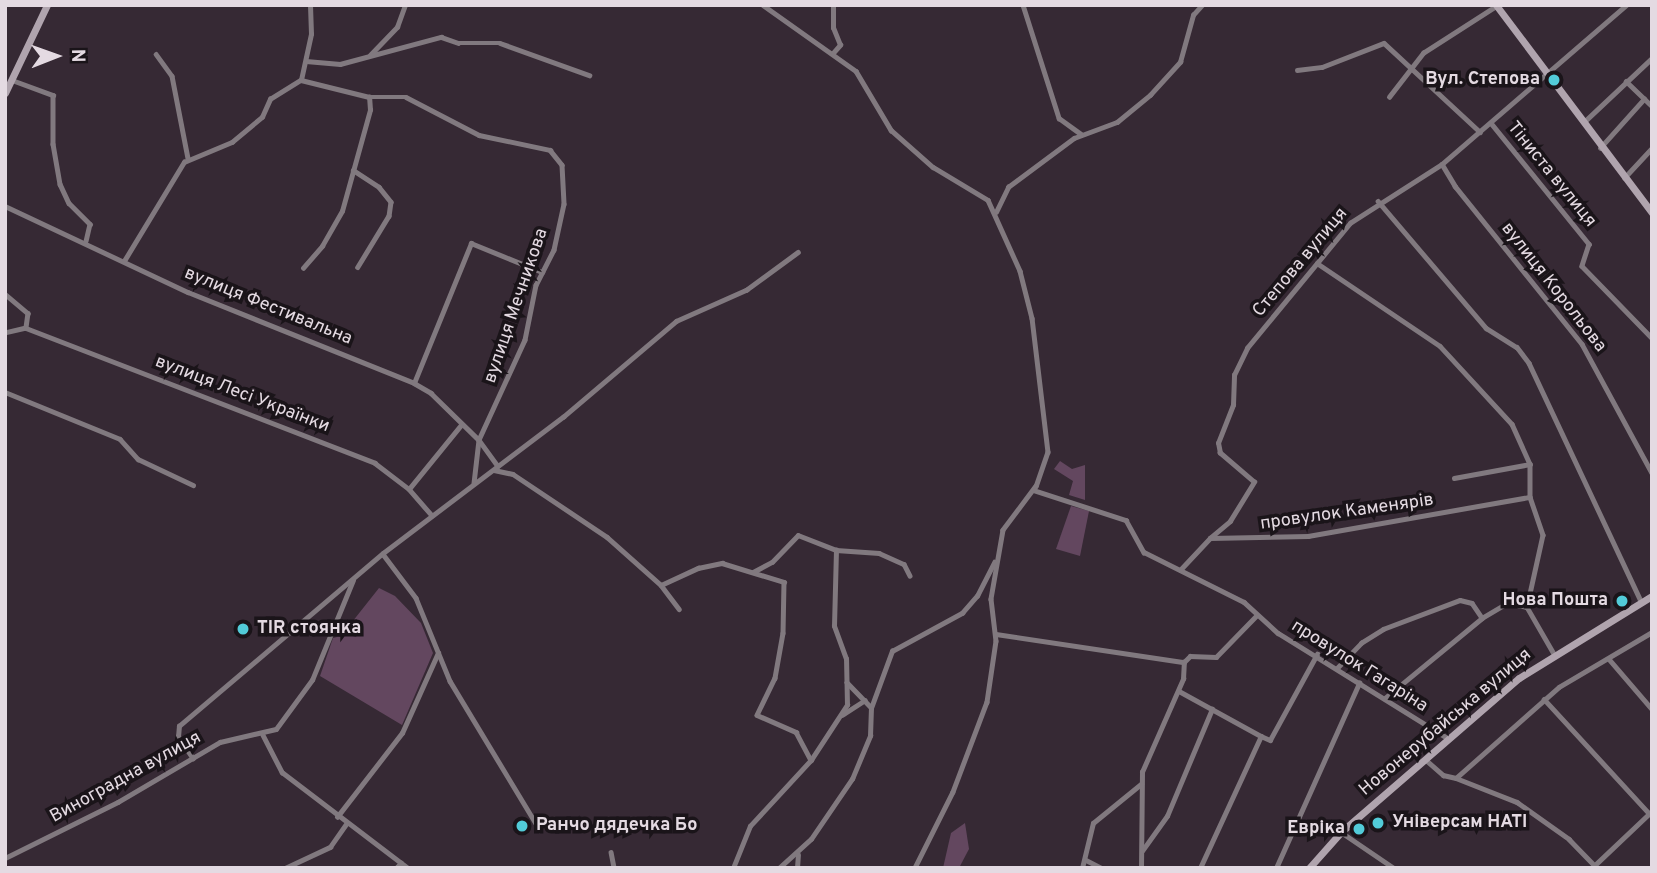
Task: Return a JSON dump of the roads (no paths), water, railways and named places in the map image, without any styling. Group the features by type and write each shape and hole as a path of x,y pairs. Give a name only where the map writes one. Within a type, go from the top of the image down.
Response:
{"street":[{"path":"5,93 47,5"},
{"path":"124,261 188,158 224,148 262,117 270,99 301,80 306,61 310,5"},
{"path":"369,55 397,27 405,5"},
{"path":"437,5 450,5"},
{"path":"763,5 833,52 863,78 891,130 933,167 988,200 1024,281 1041,372 1048,452 1033,490 1007,522 997,559 990,607 996,634 983,714 953,792 915,868"},
{"path":"833,5 832,28 840,45 833,52"},
{"path":"1023,5 1059,118 1082,134"},
{"path":"996,216 999,200 1008,187 1082,134 1117,122 1150,95 1180,62 1193,15 1202,5"},
{"path":"1389,97 1411,65 1434,44 1496,5 1600,148 1652,213"},
{"name":"Степова вулиця","path":"1210,538 1230,522 1254,482 1219,448 1219,437 1233,405 1234,375 1247,348 1340,233 1378,201 1442,164 1626,5"},
{"path":"306,61 332,65 441,37 458,43 500,43 589,75"},
{"path":"1297,71 1322,67 1378,43 1389,46 1480,132"},
{"path":"156,54 172,76 188,158"},
{"path":"1582,123 1652,58"},
{"path":"12,80 53,95 53,144 60,184 69,204 90,224 86,241"},
{"name":"вулиця Мечникова","path":"301,80 369,97 406,97 479,135 555,153 564,176 564,204 554,250 542,272 524,340 479,440 474,482"},
{"path":"1626,81 1652,106"},
{"path":"303,268 322,246 342,211 369,97"},
{"path":"1600,148 1644,99"},
{"name":"Тіниста вулиця","path":"1491,122 1589,244 1582,266 1652,338"},
{"path":"1624,178 1652,148"},
{"name":"вулиця Корольова","path":"1442,164 1455,186 1582,344 1652,473"},
{"path":"353,170 379,187 391,202 389,216 358,267"},
{"path":"988,200 999,200"},
{"path":"1378,201 1486,328 1517,347 1529,363 1642,603"},
{"name":"вулиця Фестивальна","path":"5,206 29,220 86,241 188,292 414,383 431,393 479,440 496,468"},
{"path":"414,383 471,243 542,272"},
{"path":"193,759 178,737 179,726 383,553 496,468 676,321 746,290 798,252"},
{"path":"1317,263 1440,346 1512,424 1530,464 1530,497 1543,541 1527,607 1554,654"},
{"path":"5,294 27,309 26,328 5,333"},
{"name":"вулиця Лесі Українки","path":"26,328 375,463 409,489 432,515"},
{"path":"5,392 120,439 138,459 193,485"},
{"path":"409,489 461,425"},
{"path":"1454,478 1530,464"},
{"path":"496,468 513,474 607,537 661,585 679,609"},
{"name":"провулок Гагаріна","path":"1033,490 1126,520 1144,552 1244,602 1256,616 1449,740"},
{"name":"провулок Каменярів","path":"1210,538 1308,536 1530,497"},
{"path":"752,572 772,562 798,535 836,550 879,553 904,564 910,576"},
{"path":"1180,569 1210,538"},
{"path":"733,868 750,826 811,760 850,695 846,683 846,659 834,626 836,550"},
{"path":"383,553 416,598 438,653 486,747 540,830"},
{"path":"779,868 798,854 852,779 870,736 872,708 892,652 962,613 997,559"},
{"path":"661,585 710,565 780,579 786,591 775,678 757,715 796,732 811,760"},
{"path":"355,578 312,680 283,723 263,735 282,772 346,824 408,868"},
{"name":"Новонерубайська вулиця","path":"1309,868 1341,832 1518,678 1652,596"},
{"path":"1337,668 1360,643 1383,629 1460,600 1472,603 1482,618"},
{"path":"1385,698 1482,618 1507,603 1527,607"},
{"path":"1141,868 1141,783 1179,691 1184,662 1190,656 1216,657 1256,616"},
{"path":"1454,778 1544,699 1652,632"},
{"path":"996,634 1184,662"},
{"path":"337,817 402,733 438,653"},
{"path":"1179,691 1270,740 1317,654"},
{"path":"1609,659 1652,709"},
{"path":"1276,868 1359,682"},
{"path":"846,683 872,708"},
{"path":"838,719 864,699"},
{"path":"1426,760 1454,778 1517,802 1569,839 1596,867 1650,812 1544,699"},
{"path":"1142,852 1167,816 1212,709"},
{"name":"Виноградна вулиця","path":"5,858 227,739 263,735"},
{"path":"1200,868 1261,736"},
{"path":"1082,868 1093,823 1141,783"},
{"path":"285,868 330,847 346,824"},
{"path":"1341,832 1394,868"},
{"path":"611,852 614,868"},
{"path":"797,868 798,854"},
{"path":"1086,860 1102,868"},
{"path":"396,868 401,863"}],"place":[{"name":"Вул. Степова","path":"1554,80"},
{"name":"Нова Пошта","path":"1622,601"},
{"name":"TIR стоянка","path":"243,629"},
{"name":"Універсам НАТІ","path":"1378,823"},
{"name":"Ранчо дядечка Бо","path":"522,826"},
{"name":"Евріка","path":"1359,829"}]}
